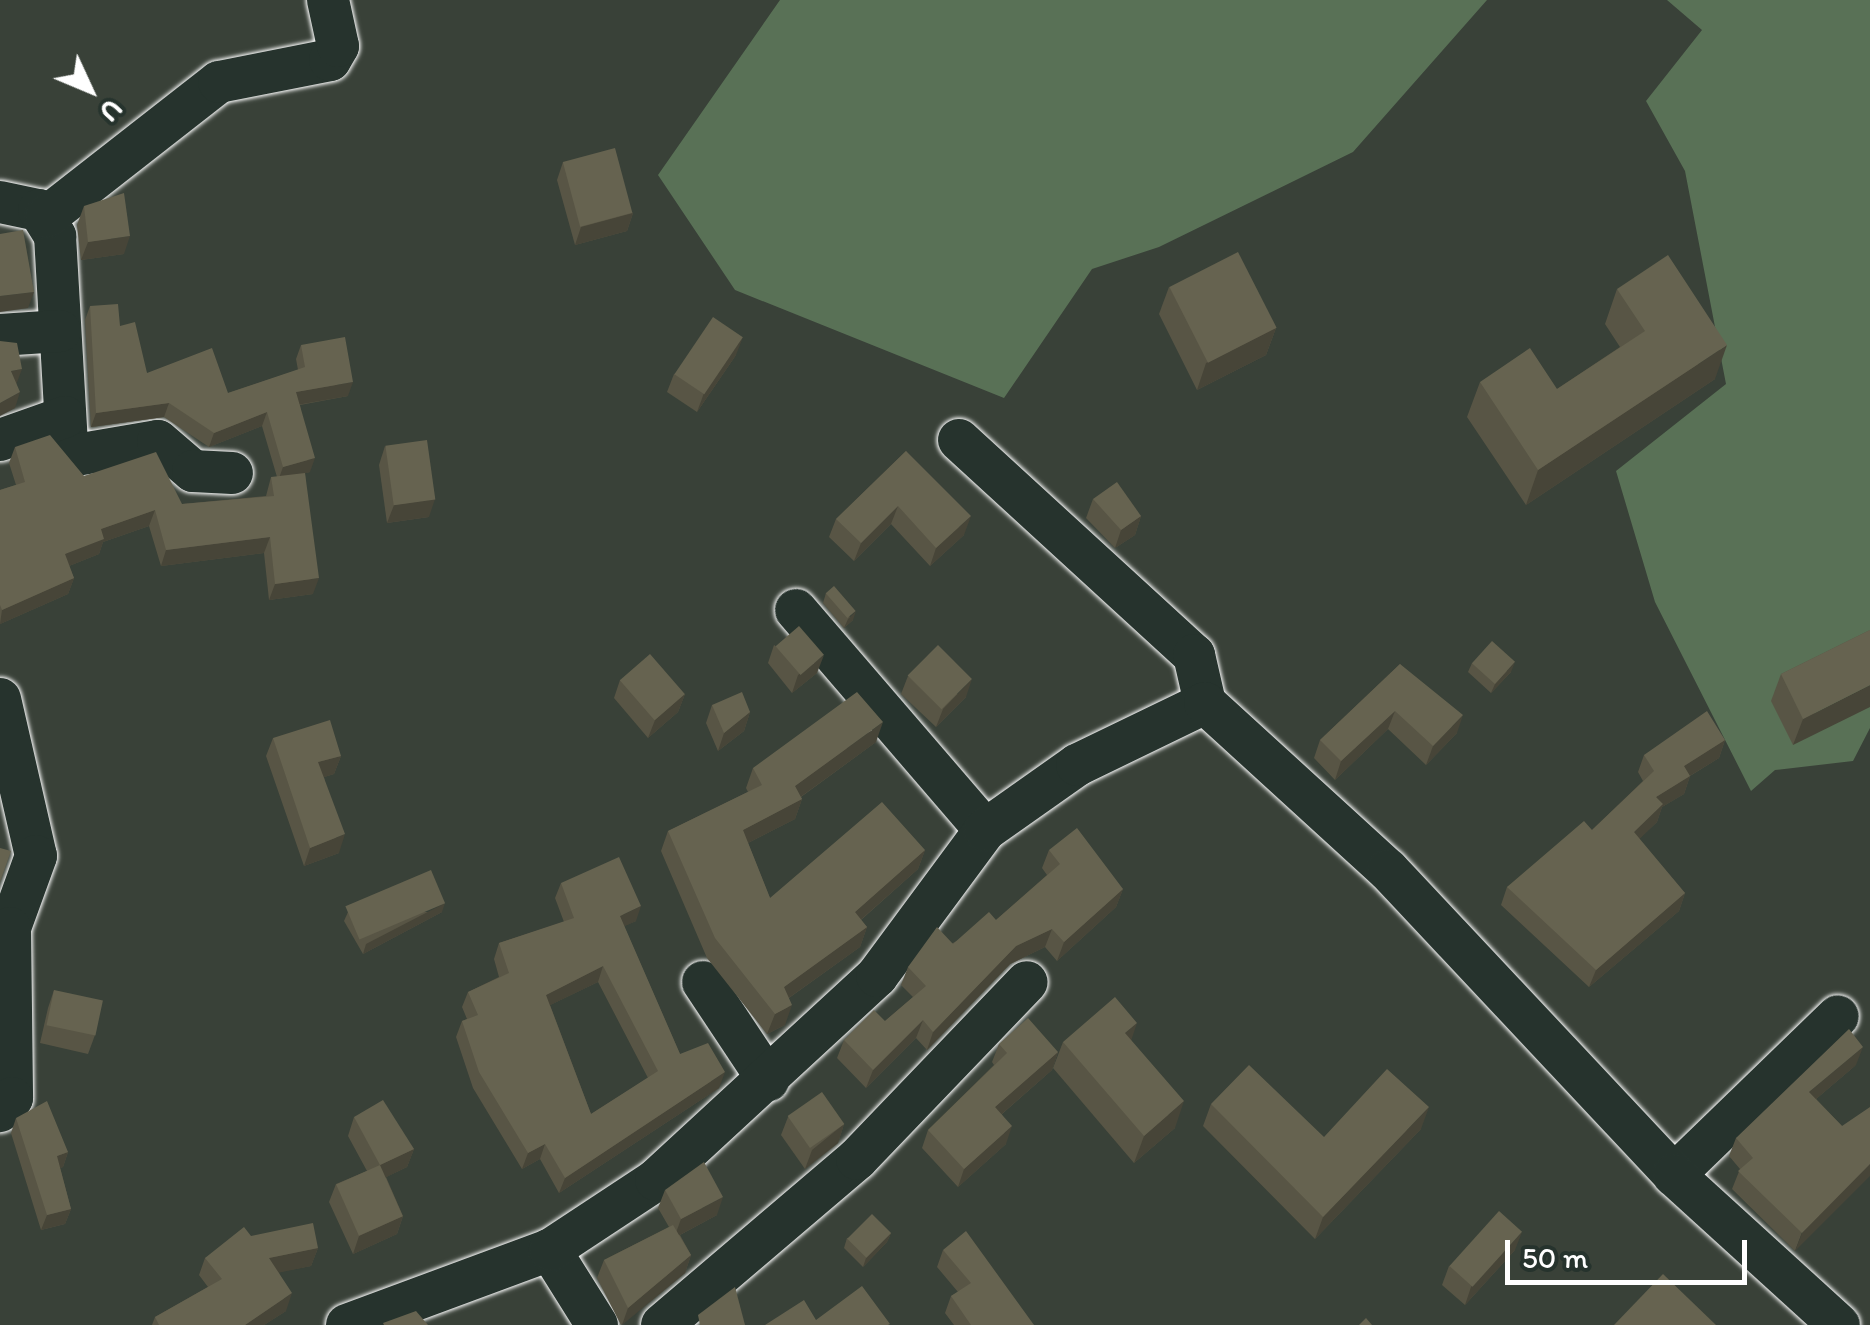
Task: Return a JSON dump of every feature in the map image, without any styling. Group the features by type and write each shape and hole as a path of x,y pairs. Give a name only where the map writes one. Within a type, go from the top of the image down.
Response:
{"street":[{"path":"46,217 219,82 330,60 338,46 328,0"},
{"path":"0,202 46,217"},
{"path":"46,217 68,444 84,459 158,442 193,470 232,473"},
{"path":"0,335 60,331"},
{"path":"0,440 66,417"},
{"path":"959,440 1194,655 1204,703 1388,870 1674,1175 1839,1325"},
{"path":"796,610 985,830"},
{"path":"0,698 36,856 10,928 12,1098 0,1112"},
{"path":"347,1325 550,1250 656,1180 877,976 985,830 1077,765 1204,703"},
{"path":"703,982 768,1080"},
{"path":"662,1325 857,1159 1027,982"},
{"path":"1674,1175 1838,1016"},
{"path":"550,1250 597,1325"}],"green space":[{"path":"780,0 1487,0 1353,152 1159,247 1092,269 1004,398 735,290 658,175"},
{"path":"1667,0 1870,0 1870,728 1853,761 1775,770 1751,791 1655,602 1616,471 1726,384 1685,171 1646,101 1702,30"}],"building":[{"path":"615,148 632,213 580,227 563,162"},
{"path":"124,193 130,236 88,242 84,206"},
{"path":"23,230 34,292 0,296 0,234"},
{"path":"1238,252 1277,328 1208,363 1169,287"},
{"path":"1668,255 1727,345 1538,470 1480,382 1530,348 1557,389 1645,331 1617,289"},
{"path":"118,304 120,326 135,322 147,373 212,348 228,393 305,367 301,345 345,337 353,382 296,392 315,458 283,467 267,412 214,433 169,403 96,413 90,306"},
{"path":"713,317 743,337 704,394 674,374"},
{"path":"0,341 17,343 22,369 11,371 20,392 0,403"},
{"path":"50,435 84,476 156,452 182,504 274,496 271,477 305,473 319,578 275,584 270,537 166,550 155,510 101,529 104,539 65,554 74,578 2,610 0,490 25,482 15,447"},
{"path":"427,440 435,499 394,505 385,446"},
{"path":"906,451 971,516 936,548 898,506 861,543 836,519"},
{"path":"1117,482 1141,516 1121,530 1093,499"},
{"path":"834,586 856,611 847,618 826,593"},
{"path":"799,626 824,655 801,675 776,646"},
{"path":"1870,630 1870,685 1803,719 1781,674"},
{"path":"1492,641 1515,662 1495,684 1472,663"},
{"path":"938,645 972,679 942,709 908,675"},
{"path":"650,654 685,694 655,720 620,680"},
{"path":"1400,664 1463,715 1433,746 1395,711 1341,761 1320,740"},
{"path":"742,692 750,712 724,733 712,705"},
{"path":"857,692 883,722 795,786 802,799 743,830 770,898 882,802 925,850 855,912 867,927 784,987 792,1005 775,1014 715,938 668,831 762,785 753,768"},
{"path":"1707,711 1725,740 1684,766 1690,776 1656,797 1663,804 1634,832 1685,893 1596,970 1507,887 1584,821 1592,830 1654,771 1644,755"},
{"path":"330,720 341,756 318,762 345,834 310,848 273,738"},
{"path":"1077,828 1123,889 1064,942 1052,929 1016,946 933,1032 923,1020 873,1070 844,1040 874,1010 885,1021 926,986 908,967 937,927 953,944 989,912 996,920 1060,864 1049,850"},
{"path":"0,848 11,851 0,882"},
{"path":"619,857 641,906 620,916 680,1054 708,1043 725,1072 565,1178 545,1144 528,1153 479,1072 462,1021 478,1015 468,992 509,973 499,943 574,918 561,883","holes":["603,966 658,1071 591,1114 546,995"]},
{"path":"431,870 445,903 359,939 345,906"},
{"path":"54,990 103,1000 95,1036 47,1025"},
{"path":"1115,997 1137,1023 1125,1033 1184,1101 1144,1136 1063,1042"},
{"path":"1028,1018 1058,1052 995,1107 1012,1126 964,1169 928,1130 1007,1053 999,1044"},
{"path":"1849,1029 1863,1047 1809,1092 1842,1126 1870,1107 1870,1164 1802,1233 1738,1171 1753,1158 1736,1138"},
{"path":"1249,1065 1324,1137 1387,1069 1429,1107 1323,1217 1211,1104"},
{"path":"822,1092 844,1124 810,1148 788,1116"},
{"path":"383,1100 414,1149 380,1165 354,1117"},
{"path":"47,1101 68,1152 57,1156 71,1209 47,1215 16,1118"},
{"path":"704,1162 723,1197 681,1219 665,1190"},
{"path":"380,1165 403,1216 359,1236 336,1185"},
{"path":"1499,1211 1522,1232 1473,1287 1449,1266"},
{"path":"872,1214 891,1233 866,1258 847,1239"},
{"path":"313,1223 318,1248 269,1258 292,1293 245,1325 159,1325 155,1317 222,1279 205,1258 244,1227 251,1236"},
{"path":"673,1225 691,1255 628,1308 604,1260"},
{"path":"966,1231 1034,1325 971,1325 951,1296 971,1283 943,1250"},
{"path":"1663,1274 1716,1325 1614,1325"},
{"path":"862,1286 890,1324 765,1325 804,1300 816,1320"},
{"path":"735,1287 745,1325 700,1325 698,1315"},
{"path":"416,1311 428,1325 383,1323"}]}
